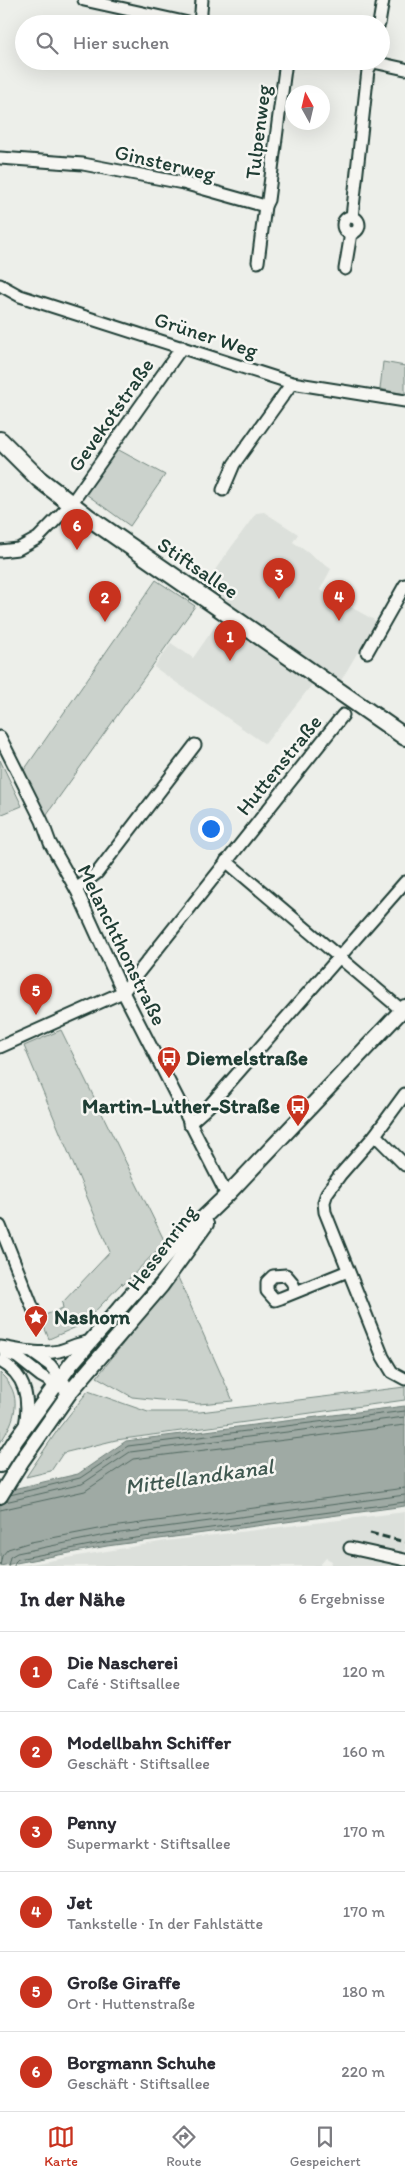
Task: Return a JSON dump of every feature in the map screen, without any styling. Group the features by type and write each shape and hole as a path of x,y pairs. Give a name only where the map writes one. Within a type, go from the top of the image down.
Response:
{"main road":[{"name":"Stiftsallee","path":"0,440 39,479 128,546 405,737"}],"street":[{"path":"84,0 153,15"},
{"path":"201,15 202,0"},
{"path":"380,15 383,0"},
{"path":"390,66 405,69"},
{"name":"Tulpenweg","path":"265,206 268,200 285,70"},
{"path":"345,269 351,233 355,232 360,226 358,220 352,217 368,70"},
{"name":"Ginsterweg","path":"0,158 72,162 183,183 265,206"},
{"path":"258,262 265,206"},
{"name":"Grüner Weg","path":"0,285 20,296 292,383 405,401"},
{"name":"Gevekotstraße","path":"0,551 18,548 38,538 71,504 182,347"},
{"path":"223,490 234,464 292,383"},
{"path":"367,652 405,585"},
{"name":"Huttenstraße","path":"0,1046 123,992 343,715"},
{"name":"Melanchthonstraße","path":"0,737 42,821 50,843 76,889 123,992 227,1195"},
{"path":"76,889 96,873 195,744"},
{"path":"226,860 404,1010"},
{"path":"189,1124 208,1107 405,882"},
{"name":"Hessenring","path":"0,1465 25,1427 89,1342 174,1246 227,1195 404,1010"},
{"path":"405,1094 375,1135 340,1175 324,1202 325,1212 383,1357 392,1372 405,1379"},
{"path":"375,1135 405,1165"},
{"name":"Hessenring","path":"0,1496 21,1462 70,1392 161,1286 227,1195"},
{"path":"0,1226 38,1321"},
{"path":"296,1292 348,1271"},
{"path":"0,1347 33,1353 60,1351 76,1343 89,1342"},
{"path":"0,1352 17,1357 58,1382 70,1392"},
{"path":"33,1353 44,1359 58,1382"},
{"path":"0,1361 16,1372 25,1390 28,1401 25,1427"},
{"path":"350,1548 405,1560"}],"shaded area":[{"path":"383,362 405,366 405,394 380,389"},
{"path":"117,449 165,475 130,526 86,494"},
{"path":"264,512 298,534 293,542 331,569 320,590 376,621 336,689 318,677 265,744 154,667 171,643 193,658 225,612 199,592 256,513"},
{"path":"156,580 195,606 42,821 20,776"},
{"path":"0,760 22,806 0,815"},
{"path":"61,1030 165,1242 83,1324 49,1339 40,1317 63,1308 62,1303 110,1252 24,1046"},
{"path":"177,1275 233,1401 199,1404 132,1397 97,1377"},
{"path":"0,1373 8,1381 12,1390 15,1398 15,1407 10,1425 0,1443"},
{"path":"405,1387 405,1400 116,1440 63,1453 51,1471 26,1477 59,1428 88,1391 148,1412 200,1412"},
{"path":"405,1512 405,1566 330,1566 332,1561 326,1558 319,1566 19,1566 166,1541"}],"water":[{"name":"Mittellandkanal","path":"405,1406 405,1506 107,1546 0,1566 0,1492 78,1474 126,1441"}],"railway":[{"path":"370,1533 405,1542"}],"place":[{"name":"Borgmann Schuhe","path":"77,550"},
{"name":"Penny","path":"279,599"},
{"name":"Jet","path":"339,621"},
{"name":"Modellbahn Schiffer","path":"105,622"},
{"name":"Die Nascherei","path":"230,661"},
{"name":"Große Giraffe","path":"36,1015"},
{"name":"Diemelstraße","path":"169,1079"},
{"name":"Martin-Luther-Straße","path":"298,1127"},
{"name":"Nashorn","path":"36,1338"}]}
